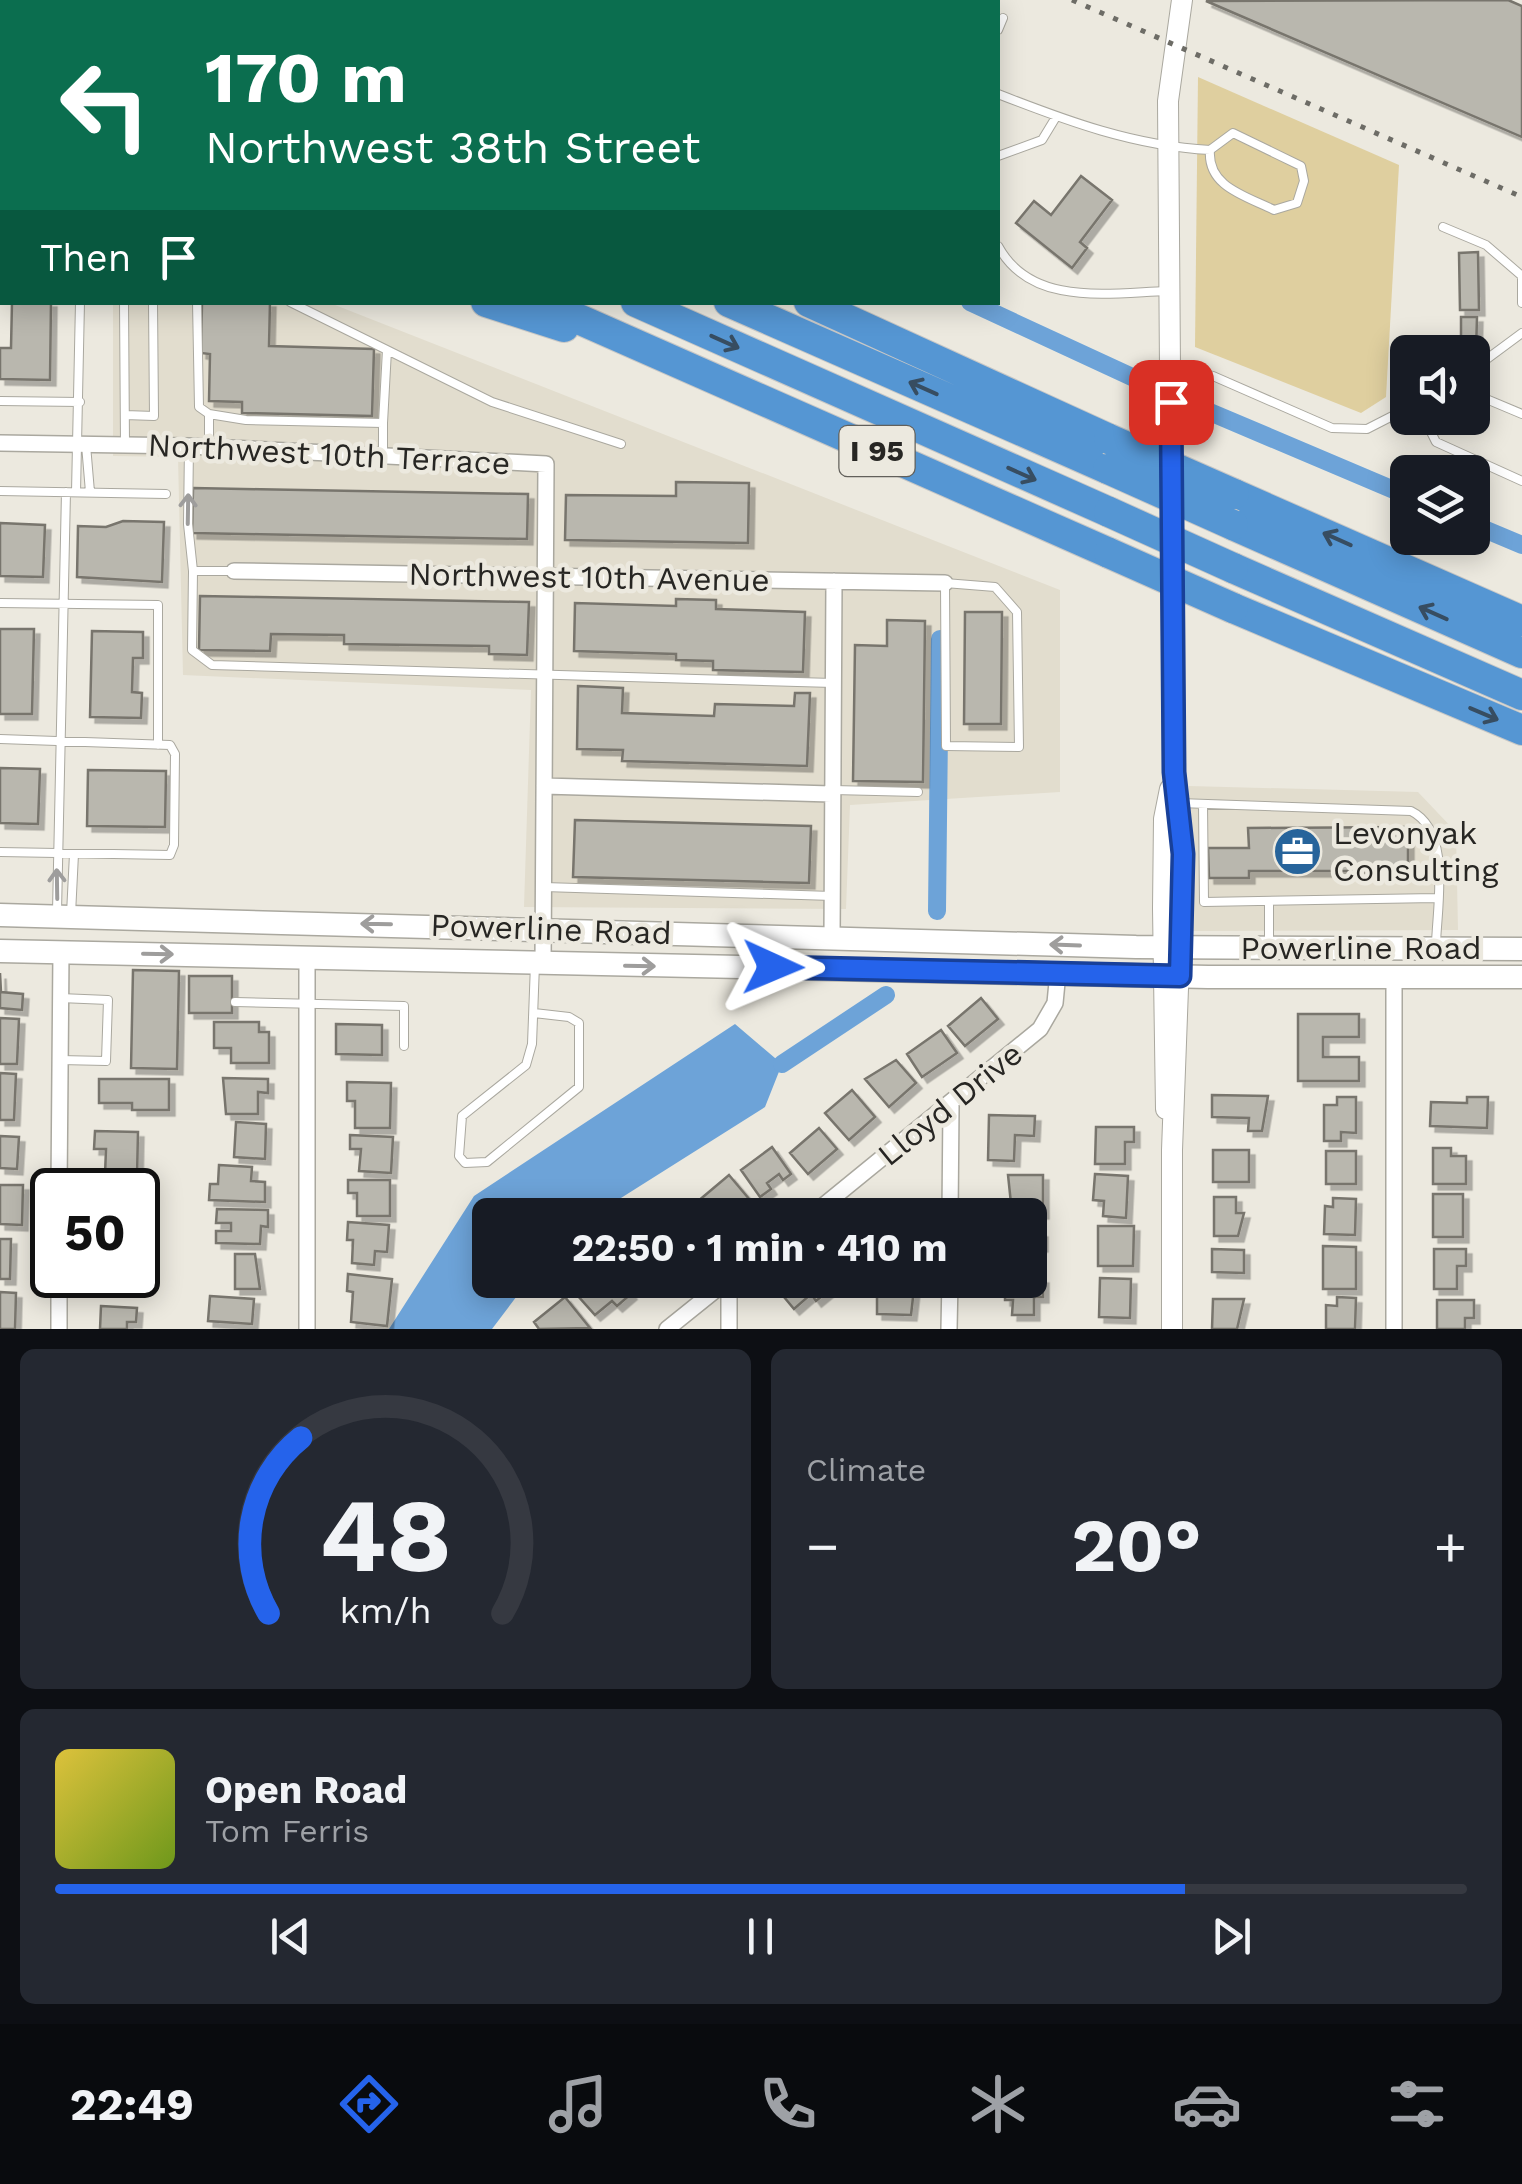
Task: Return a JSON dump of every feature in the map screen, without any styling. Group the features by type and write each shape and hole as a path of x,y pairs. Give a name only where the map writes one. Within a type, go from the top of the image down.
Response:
{"highway":[{"path":"496,305 646,349"},
{"name":"I 95","path":"547,305 1233,608 1522,730"},
{"path":"643,305 1522,695"},
{"path":"736,305 1108,454 1234,494 1522,621"},
{"path":"814,305 1108,454 1232,525 1522,652"}],"main road":[{"name":"Powerline Road","path":"0,915 1172,948 1522,949"},
{"path":"0,951 39,937 64,916"},
{"path":"61,952 83,934 125,918"},
{"name":"Powerline Road","path":"0,951 1172,976 1522,977"}],"street":[{"path":"1172,948 1183,854 1174,772 1169,148 1171,64 1182,0"},
{"name":"Northwest 10th Terrace","path":"0,443 189,446 546,464 544,576"},
{"name":"Northwest 10th Avenue","path":"234,572 945,583"},
{"path":"539,964 544,928 544,576"},
{"path":"832,939 834,581"},
{"path":"1172,1329 1172,1150 1164,1092 1172,948 1164,819 1174,772"},
{"path":"544,786 831,792"},
{"path":"59,1168 61,952"},
{"path":"306,1329 307,958"},
{"name":"Lloyd Drive","path":"834,1198 951,1106 1046,1023 1055,1003 1058,972"},
{"path":"1394,976 1394,1329"},
{"path":"950,1198 951,1106"},
{"path":"58,1329 59,1298"},
{"path":"667,1329 706,1298"},
{"path":"729,1298 729,1329"},
{"path":"949,1329 950,1298"}],"lane":[{"path":"1000,25 1003,18"},
{"path":"1000,95 1088,130 1169,148 1210,150 1233,133 1296,162 1304,182 1297,203 1274,210 1220,182 1209,163 1210,150"},
{"path":"1000,155 1042,140 1056,117"},
{"path":"1444,226 1486,245 1522,276 1522,303"},
{"path":"1000,248 1028,278 1053,288 1082,295 1171,291"},
{"path":"80,305 81,444 90,492"},
{"path":"124,305 124,445"},
{"path":"124,415 154,416 154,305"},
{"path":"196,305 196,401 209,414 383,424"},
{"path":"296,305 492,402 621,444"},
{"path":"1490,357 1522,333"},
{"path":"382,456 387,350"},
{"path":"1171,366 1213,376 1332,428 1367,429 1390,417"},
{"path":"0,401 80,402"},
{"path":"1490,401 1522,414"},
{"path":"209,414 209,447"},
{"path":"1432,435 1436,442 1522,481"},
{"path":"64,916 57,853 63,604 71,492 81,444"},
{"path":"189,446 192,650 212,665 833,684"},
{"path":"0,490 166,494"},
{"path":"193,571 234,572"},
{"path":"945,583 995,586 1017,612 1019,747 946,746 945,583"},
{"path":"0,603 158,604 158,744"},
{"path":"0,739 170,745 175,754 173,851 165,857 0,852"},
{"path":"831,792 918,792"},
{"path":"1178,803 1411,810 1427,822 1436,843 1436,948"},
{"path":"1203,804 1204,902 1436,898"},
{"path":"64,916 74,854"},
{"path":"544,887 832,896"},
{"path":"1268,903 1269,948"},
{"path":"534,1013 569,1017 579,1023 579,1088 486,1162 464,1163 460,1156 460,1120 526,1065 539,964"},
{"path":"60,998 108,1000 106,1061 60,1060"},
{"path":"235,1002 404,1006 404,1046"}],"shaded area":[{"path":"1198,77 1399,165 1386,397 1361,413 1195,347"},
{"path":"113,305 335,305 1060,590 1060,792 850,805 846,909 524,907 531,690 183,675 178,457 113,456"},
{"path":"1189,786 1418,792 1456,832 1458,930 1191,931"}],"water":[{"path":"735,1024 782,1064 765,1107 621,1198 474,1196"},
{"path":"472,1199 472,1298 515,1298 492,1329 389,1329"}],"building":[{"path":"1508,0 1522,6 1522,137 1206,1"},
{"path":"1081,176 1112,200 1080,242 1087,248 1072,268 1016,223 1034,201 1051,215"},
{"path":"1478,252 1479,310 1460,310 1459,253"},
{"path":"12,305 51,305 50,380 0,379 0,348 11,348"},
{"path":"202,305 270,305 269,346 374,349 372,416 242,413 242,402 209,401 210,354 201,353"},
{"path":"1461,317 1477,317 1476,335 1461,335"},
{"path":"676,482 749,483 748,543 565,540 566,495 676,496"},
{"path":"193,488 528,494 527,539 192,533"},
{"path":"123,521 164,522 162,582 77,577 78,526 106,527"},
{"path":"0,523 45,525 43,577 0,576"},
{"path":"200,596 529,602 527,655 489,654 489,646 344,644 344,635 271,634 270,651 199,650"},
{"path":"676,599 716,600 716,609 805,612 803,672 713,670 713,661 676,660 676,654 574,651 575,603 676,606"},
{"path":"965,612 1002,612 1001,724 964,724"},
{"path":"887,620 925,621 923,782 853,781 855,645 887,646"},
{"path":"0,629 34,629 32,714 0,714"},
{"path":"92,631 143,632 143,658 133,658 132,692 142,693 141,718 90,717"},
{"path":"578,686 623,688 622,713 714,716 715,704 794,706 795,693 810,693 807,766 622,761 623,750 577,749"},
{"path":"0,768 40,769 38,824 0,823"},
{"path":"88,770 166,771 165,827 87,826"},
{"path":"575,820 811,826 809,883 573,877"},
{"path":"1408,827 1408,871 1249,871 1249,878 1209,878 1208,848 1249,848 1248,828"},
{"path":"133,970 179,971 177,1069 131,1068"},
{"path":"0,973 1,992 23,994 22,1010 0,1008"},
{"path":"189,976 232,976 232,1013 189,1013"},
{"path":"981,998 998,1019 965,1046 948,1026"},
{"path":"1298,1014 1359,1014 1359,1037 1323,1037 1323,1057 1359,1057 1359,1081 1298,1081"},
{"path":"0,1018 19,1019 17,1064 0,1064"},
{"path":"214,1022 259,1022 259,1032 269,1032 269,1063 231,1063 231,1048 214,1048"},
{"path":"336,1024 382,1025 382,1055 336,1054"},
{"path":"941,1030 957,1053 922,1077 907,1054"},
{"path":"896,1060 916,1083 889,1107 865,1079"},
{"path":"0,1073 16,1074 14,1120 0,1120"},
{"path":"223,1078 268,1079 268,1093 258,1092 258,1114 226,1114"},
{"path":"99,1079 169,1079 169,1110 132,1110 132,1103 99,1103"},
{"path":"347,1082 391,1083 390,1128 355,1128 355,1101 347,1101"},
{"path":"852,1090 875,1117 849,1140 825,1113"},
{"path":"1212,1095 1268,1096 1262,1131 1248,1131 1249,1118 1212,1117"},
{"path":"1337,1097 1356,1097 1356,1133 1341,1132 1341,1141 1324,1141 1324,1105 1337,1105"},
{"path":"1467,1097 1488,1097 1487,1128 1430,1126 1431,1102 1467,1103"},
{"path":"989,1115 1035,1116 1034,1136 1015,1135 1014,1161 988,1160"},
{"path":"236,1122 266,1124 265,1159 234,1157"},
{"path":"1096,1127 1134,1127 1134,1142 1125,1142 1125,1164 1095,1164"},
{"path":"819,1128 837,1149 808,1174 790,1153"},
{"path":"95,1131 138,1132 137,1168 105,1168 106,1149 94,1149"},
{"path":"350,1135 393,1137 391,1173 359,1171 361,1149 350,1149"},
{"path":"0,1136 19,1137 17,1169 0,1168"},
{"path":"772,1147 791,1174 783,1180 779,1174 767,1183 771,1189 760,1197 741,1170"},
{"path":"1433,1148 1451,1148 1451,1156 1466,1156 1466,1184 1433,1184"},
{"path":"1213,1150 1249,1150 1249,1182 1213,1182"},
{"path":"1326,1151 1356,1151 1356,1184 1326,1184"},
{"path":"219,1165 252,1167 251,1181 265,1182 265,1202 209,1200 210,1184 218,1184"},
{"path":"1095,1174 1128,1176 1126,1218 1103,1216 1104,1201 1093,1200"},
{"path":"729,1175 748,1198 702,1198"},
{"path":"1008,1175 1043,1175 1043,1198 1010,1198"},
{"path":"348,1180 390,1180 390,1216 357,1216 357,1193 348,1193"},
{"path":"0,1185 23,1185 22,1225 0,1224"},
{"path":"1433,1194 1463,1194 1463,1237 1433,1237"},
{"path":"1214,1197 1236,1197 1236,1213 1244,1213 1238,1236 1214,1236"},
{"path":"1333,1198 1356,1199 1355,1235 1324,1234 1325,1206 1333,1207"},
{"path":"217,1209 268,1210 268,1227 261,1226 260,1244 216,1243 216,1231 231,1231 231,1223 216,1223"},
{"path":"348,1222 389,1225 387,1252 375,1251 374,1265 352,1263 353,1240 347,1240"},
{"path":"1098,1226 1134,1226 1133,1266 1098,1266"},
{"path":"0,1239 11,1239 10,1279 0,1279"},
{"path":"1323,1246 1356,1247 1356,1289 1323,1289"},
{"path":"1212,1249 1244,1250 1244,1273 1212,1272"},
{"path":"1434,1249 1466,1249 1466,1266 1457,1266 1457,1289 1434,1289"},
{"path":"235,1254 255,1254 260,1289 235,1289"},
{"path":"348,1274 392,1279 387,1326 351,1322 353,1292 347,1291"},
{"path":"1100,1278 1131,1279 1130,1318 1099,1317"},
{"path":"0,1292 16,1293 15,1329 0,1329"},
{"path":"210,1296 254,1299 252,1324 208,1321"},
{"path":"1337,1297 1356,1298 1355,1329 1326,1329 1326,1305 1337,1306"},
{"path":"566,1298 590,1328 539,1329 534,1322"},
{"path":"580,1298 626,1298 617,1306 612,1301 595,1315"},
{"path":"785,1298 806,1298 794,1309"},
{"path":"877,1298 913,1298 911,1315 877,1314"},
{"path":"1034,1298 1034,1315 1012,1315 1013,1300 1005,1300"},
{"path":"1213,1299 1244,1299 1237,1329 1212,1329"},
{"path":"1437,1300 1474,1300 1474,1318 1465,1318 1465,1329 1437,1329"},
{"path":"101,1306 137,1308 136,1322 127,1322 127,1329 100,1329"}],"waterway":[{"path":"976,305 1132,377"},
{"path":"1205,410 1390,488"},
{"path":"1490,532 1522,545"},
{"path":"937,911 940,639"},
{"path":"782,1064 886,995"}],"railway":[{"path":"1072,0 1522,197"}],"place":[{"name":"Levonyak Consulting","path":"1298,851"}],"route":[{"path":"773,967 1180,976 1183,854 1174,772 1171,402"}]}
